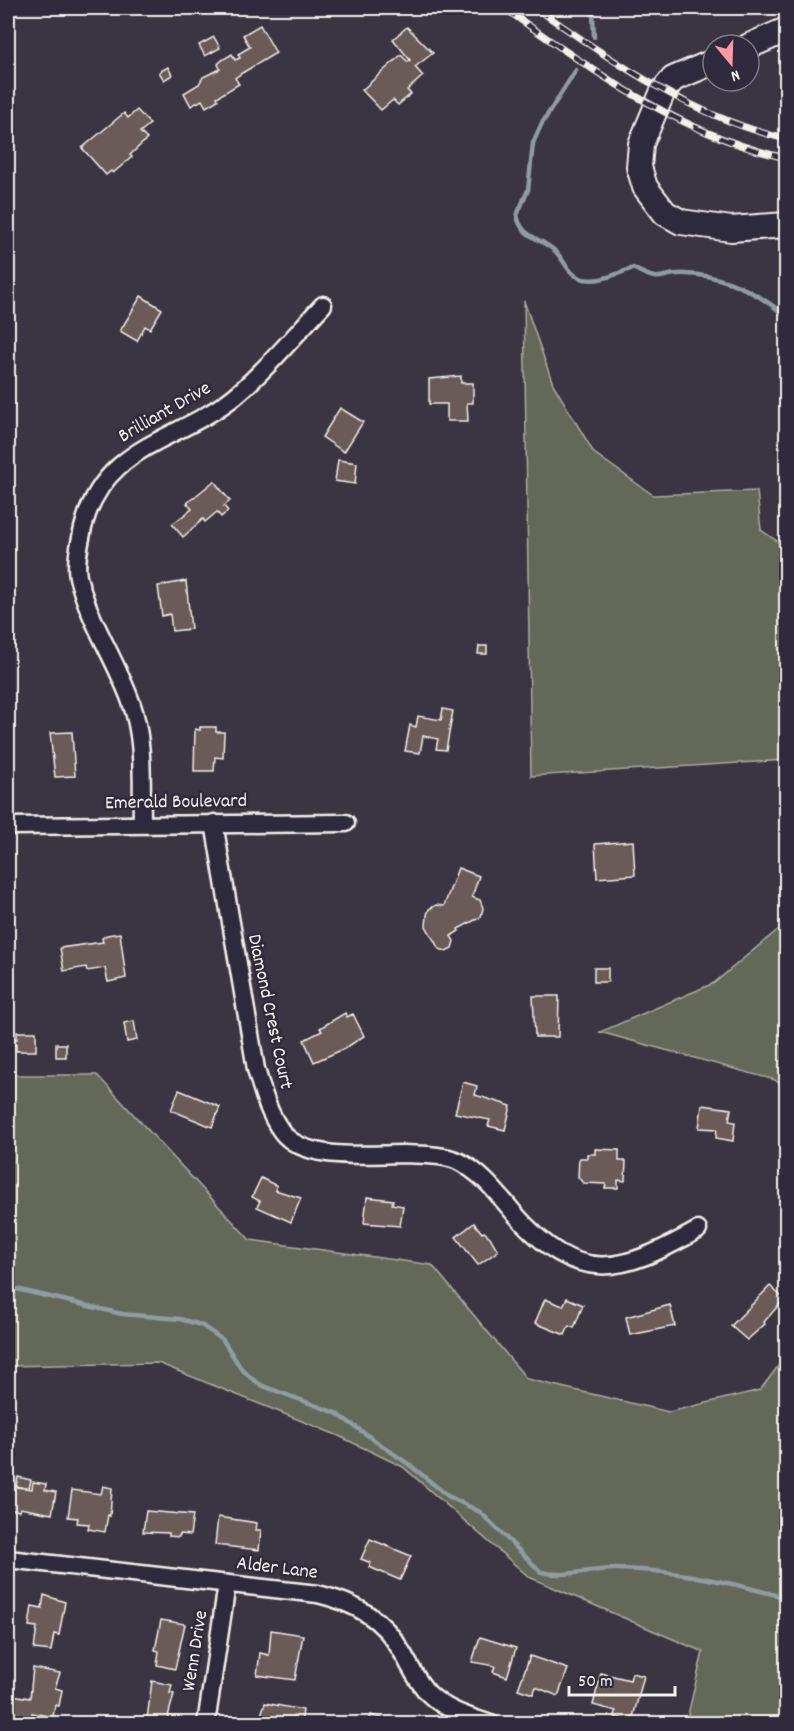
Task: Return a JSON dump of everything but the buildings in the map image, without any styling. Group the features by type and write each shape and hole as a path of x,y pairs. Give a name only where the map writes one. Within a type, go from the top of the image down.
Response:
{"street":[{"path":"761,41 786,30"},
{"path":"701,67 673,79 663,91 641,144 639,167 645,187 665,213 681,222 731,229 786,225"},
{"name":"Brilliant Drive","path":"142,824 140,732 132,703 87,606 78,575 79,547 86,518 97,493 114,470 139,450 204,417 233,397 262,372 322,304"},
{"name":"Diamond Crest Court","path":"213,823 256,1069 267,1106 283,1133 302,1147 327,1154 427,1155 456,1161 481,1175 537,1239 562,1256 591,1266 622,1265 652,1256 698,1230"},
{"name":"Emerald Boulevard","path":"8,826 346,823"},
{"name":"Alder Lane","path":"8,1559 318,1594 363,1610 379,1621 394,1637 416,1678 430,1696 450,1709 491,1724"},
{"name":"Wenn Drive","path":"206,1724 227,1584"}],"green space":[{"path":"524,301 553,384 594,453 653,495 757,491 761,530 780,543 786,538 786,760 531,776"},
{"path":"786,923 786,1089 775,1080 600,1032 714,983"},
{"path":"8,1075 97,1075 250,1240 432,1265 527,1379 669,1412 760,1390 786,1356 786,1723 686,1723 703,1652 529,1577 403,1467 339,1436 158,1363 8,1366"}],"waterway":[{"path":"594,37 593,15 596,8"},
{"path":"576,70 541,125 533,143 528,190 517,215 519,223 527,233 549,246 572,273 586,280 600,279 633,268 657,277 677,274 700,275 740,286 764,299 786,316"},
{"path":"8,1287 122,1314 180,1319 201,1325 223,1340 240,1367 251,1378 263,1386 336,1413 411,1466 448,1496 480,1512 541,1572 568,1574 605,1569 658,1571 723,1582 786,1598"}],"railway":[{"path":"504,8 604,76 673,117 747,147 786,158"},
{"path":"536,8 655,86 718,117 786,139"}]}
